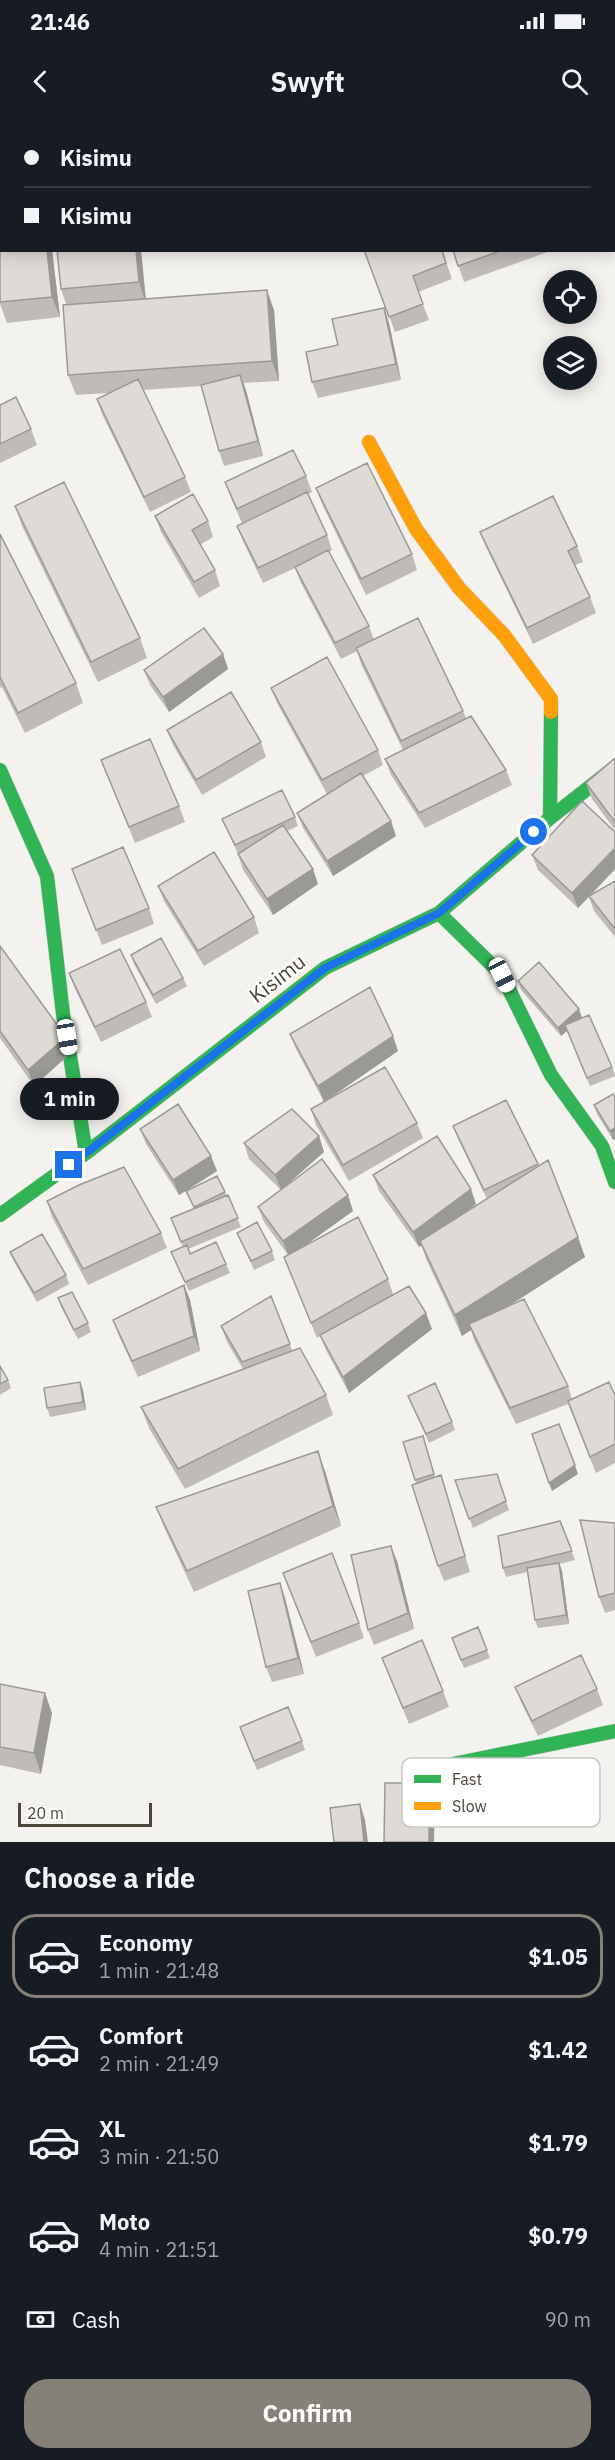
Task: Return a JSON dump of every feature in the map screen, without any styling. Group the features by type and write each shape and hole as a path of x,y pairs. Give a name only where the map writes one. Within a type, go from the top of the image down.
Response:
{"street":[{"path":"369,442 416,528 459,588 504,635 551,699 550,818"},
{"name":"Kisimu","path":"0,1215 86,1153 325,968 439,913 550,818 615,767"},
{"path":"0,770 47,876 63,1014 86,1153"},
{"path":"439,913 502,975 551,1075 602,1146 615,1182"},
{"path":"482,1758 615,1731"}],"building":[{"path":"0,252 47,252 52,297 0,302"},
{"path":"57,252 136,252 139,282 61,289"},
{"path":"365,252 443,252 446,263 413,276 423,304 389,317"},
{"path":"454,252 497,252 458,266"},
{"path":"267,290 272,361 68,375 63,305"},
{"path":"384,308 396,364 312,382 306,352 338,345 332,319"},
{"path":"240,375 258,441 219,451 201,385"},
{"path":"138,379 185,477 144,497 97,399"},
{"path":"16,397 31,429 0,444 0,405"},
{"path":"293,450 306,476 237,509 225,482"},
{"path":"367,463 412,554 361,579 316,488"},
{"path":"64,482 140,638 91,662 15,506"},
{"path":"307,492 327,535 258,568 237,526"},
{"path":"193,494 208,521 192,530 215,570 194,582 155,516"},
{"path":"553,496 577,546 568,551 590,597 527,628 480,532"},
{"path":"0,534 76,683 18,713 0,677"},
{"path":"328,550 369,626 335,643 295,567"},
{"path":"418,618 463,711 401,741 356,648"},
{"path":"204,628 223,654 163,697 144,670"},
{"path":"327,657 378,750 322,780 271,688"},
{"path":"231,692 261,742 196,780 167,730"},
{"path":"471,716 506,770 419,813 385,759"},
{"path":"150,739 179,806 129,827 101,760"},
{"path":"615,758 615,822 586,783"},
{"path":"361,773 391,821 327,861 297,813"},
{"path":"282,790 295,817 235,845 222,819"},
{"path":"582,801 615,832 615,848 572,893 532,855"},
{"path":"283,825 313,869 267,899 238,854"},
{"path":"123,847 149,908 96,930 72,869"},
{"path":"214,852 254,917 198,951 158,886"},
{"path":"615,881 615,929 589,896"},
{"path":"161,938 183,978 153,995 131,955"},
{"path":"0,946 66,1037 28,1070 0,1031"},
{"path":"120,949 146,1002 95,1027 69,973"},
{"path":"539,962 579,1009 558,1028 518,981"},
{"path":"370,987 393,1036 318,1086 290,1034"},
{"path":"589,1015 612,1067 587,1078 565,1025"},
{"path":"385,1067 417,1123 343,1165 311,1109"},
{"path":"613,1094 615,1097 615,1128 610,1131 594,1105"},
{"path":"506,1100 538,1164 484,1190 453,1126"},
{"path":"178,1104 211,1156 173,1180 140,1129"},
{"path":"292,1109 319,1136 275,1175 244,1143"},
{"path":"437,1136 471,1189 413,1232 373,1175"},
{"path":"322,1159 348,1195 283,1241 258,1207"},
{"path":"548,1160 578,1237 455,1315 420,1241"},
{"path":"124,1167 161,1233 83,1269 47,1201"},
{"path":"217,1176 225,1192 194,1207 186,1191"},
{"path":"228,1195 238,1218 181,1242 171,1218"},
{"path":"358,1217 388,1279 311,1323 284,1257"},
{"path":"257,1222 272,1251 251,1261 237,1233"},
{"path":"42,1234 66,1275 34,1293 10,1252"},
{"path":"216,1242 226,1264 185,1282 171,1252 187,1245 190,1254"},
{"path":"184,1285 194,1336 132,1361 113,1320"},
{"path":"409,1286 426,1313 343,1377 320,1335"},
{"path":"72,1292 88,1323 74,1330 58,1298"},
{"path":"271,1296 290,1344 242,1362 221,1326"},
{"path":"524,1299 568,1386 510,1408 469,1324"},
{"path":"300,1348 326,1395 178,1469 141,1407"},
{"path":"0,1366 8,1380 0,1384"},
{"path":"80,1382 83,1402 47,1408 44,1388"},
{"path":"609,1382 615,1395 615,1444 590,1457 568,1401"},
{"path":"435,1383 452,1422 426,1434 408,1396"},
{"path":"559,1424 575,1465 549,1483 532,1434"},
{"path":"423,1436 434,1474 415,1480 403,1442"},
{"path":"318,1451 333,1506 187,1571 156,1507"},
{"path":"497,1474 506,1501 469,1519 455,1480"},
{"path":"441,1475 465,1556 438,1566 412,1485"},
{"path":"580,1520 615,1523 615,1593 599,1597"},
{"path":"560,1521 572,1551 503,1568 498,1536"},
{"path":"391,1546 408,1613 368,1630 351,1555"},
{"path":"332,1553 359,1623 311,1642 283,1573"},
{"path":"559,1563 566,1615 535,1620 527,1568"},
{"path":"280,1583 298,1658 266,1667 248,1591"},
{"path":"478,1627 487,1650 461,1660 452,1638"},
{"path":"422,1640 443,1691 403,1708 382,1658"},
{"path":"581,1655 597,1689 532,1721 515,1687"},
{"path":"0,1684 45,1693 34,1753 0,1747"},
{"path":"288,1707 302,1741 254,1761 240,1727"},
{"path":"385,1783 402,1783 402,1827 429,1827 429,1842 384,1842"},
{"path":"360,1804 364,1842 334,1842 330,1808"}],"traffic: fast":[{"path":"550,818 551,712"},
{"path":"0,1215 90,1150 325,968 439,913 550,818 615,767"},
{"path":"0,770 47,876 63,1014 86,1153"},
{"path":"439,913 502,975 551,1075 602,1146 615,1182"},
{"path":"482,1758 615,1731"}],"traffic: slow":[{"path":"369,442 416,529 459,588 504,635 551,699 551,712"}],"route":[{"path":"69,1165 325,968 439,913 534,832"}]}
